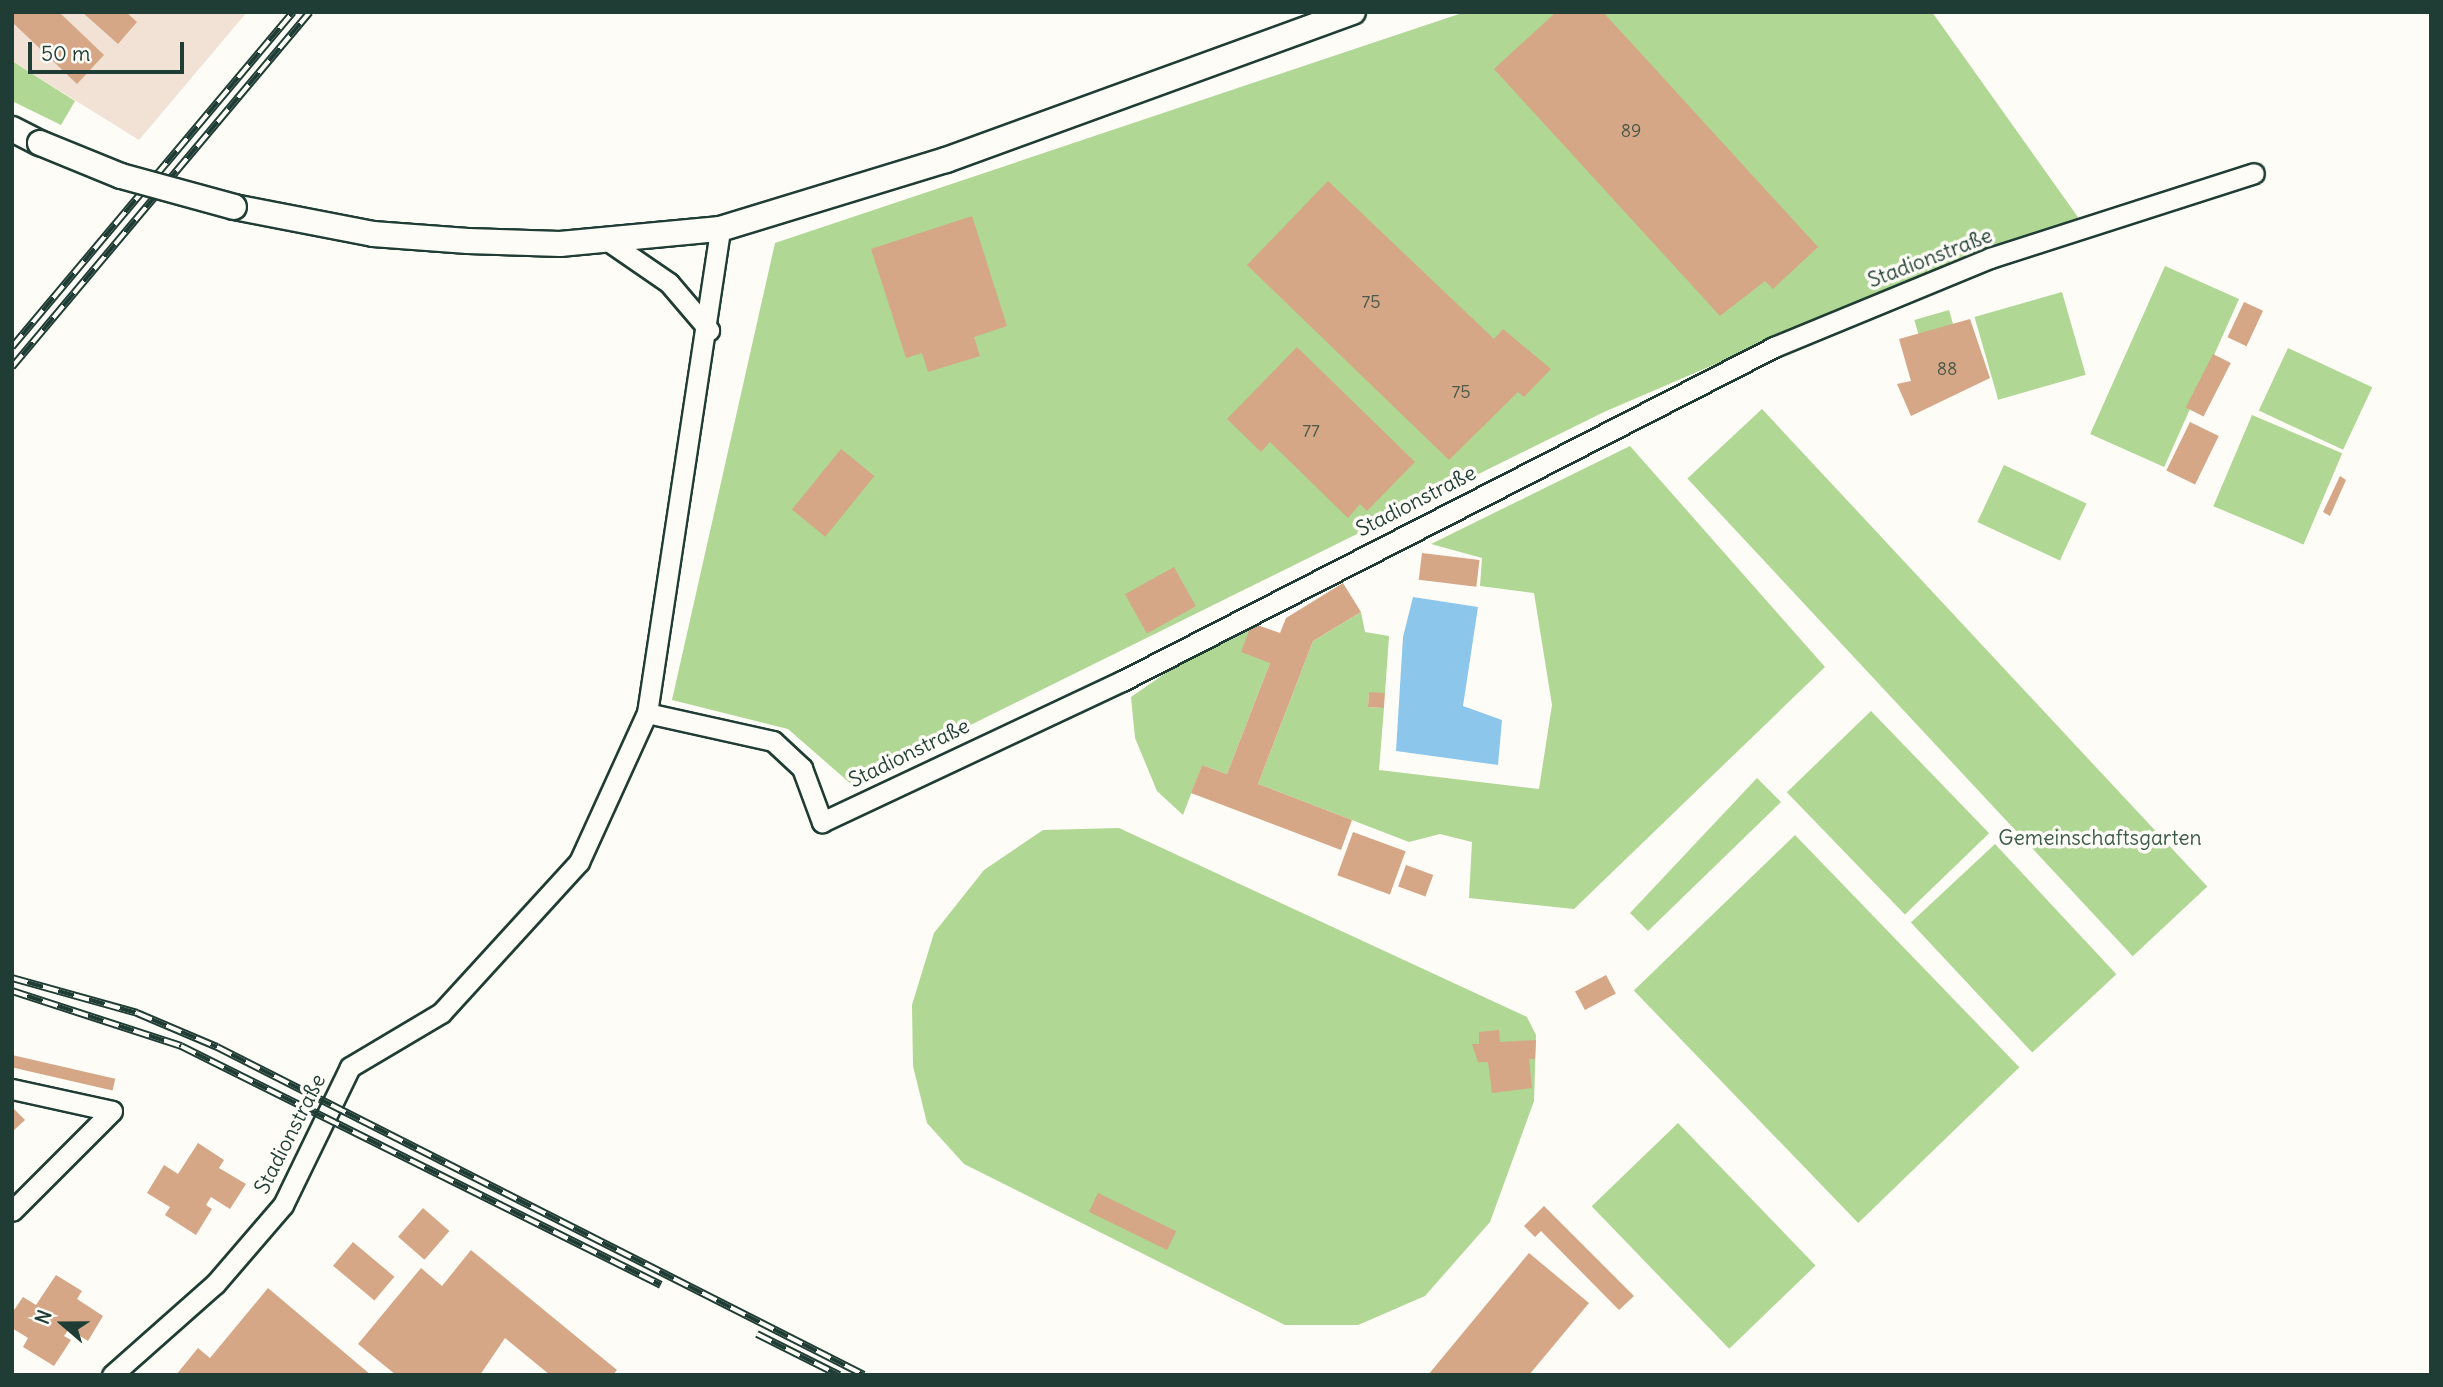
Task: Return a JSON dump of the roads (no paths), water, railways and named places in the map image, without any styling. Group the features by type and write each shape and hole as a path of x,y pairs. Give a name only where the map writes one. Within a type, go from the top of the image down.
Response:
{"street":[{"path":"12,129 121,176 234,207 373,234 608,241 720,229 946,160 1353,12"},
{"name":"Stadionstraße","path":"647,713 773,741 802,768 822,821 1122,681 1774,347 1990,258 2255,173"},
{"name":"Stadionstraße","path":"112,1375 215,1283 282,1205 350,1068 441,1013 579,862 647,713 709,330 720,229"},
{"path":"608,241 669,283 709,330"},
{"path":"12,1088 112,1111 12,1211"}],"water":[{"path":"1413,597 1478,607 1463,706 1502,720 1498,765 1396,751 1403,637"}],"railway":[{"path":"12,347 293,12"},
{"path":"12,367 310,12"},
{"path":"12,978 137,1013 217,1047 864,1375"},
{"path":"12,991 181,1046 661,1285"},
{"path":"757,1334 839,1375"}],"park label":[{"name":"Gemeinschaftsgarten","path":"2100,838"}]}
